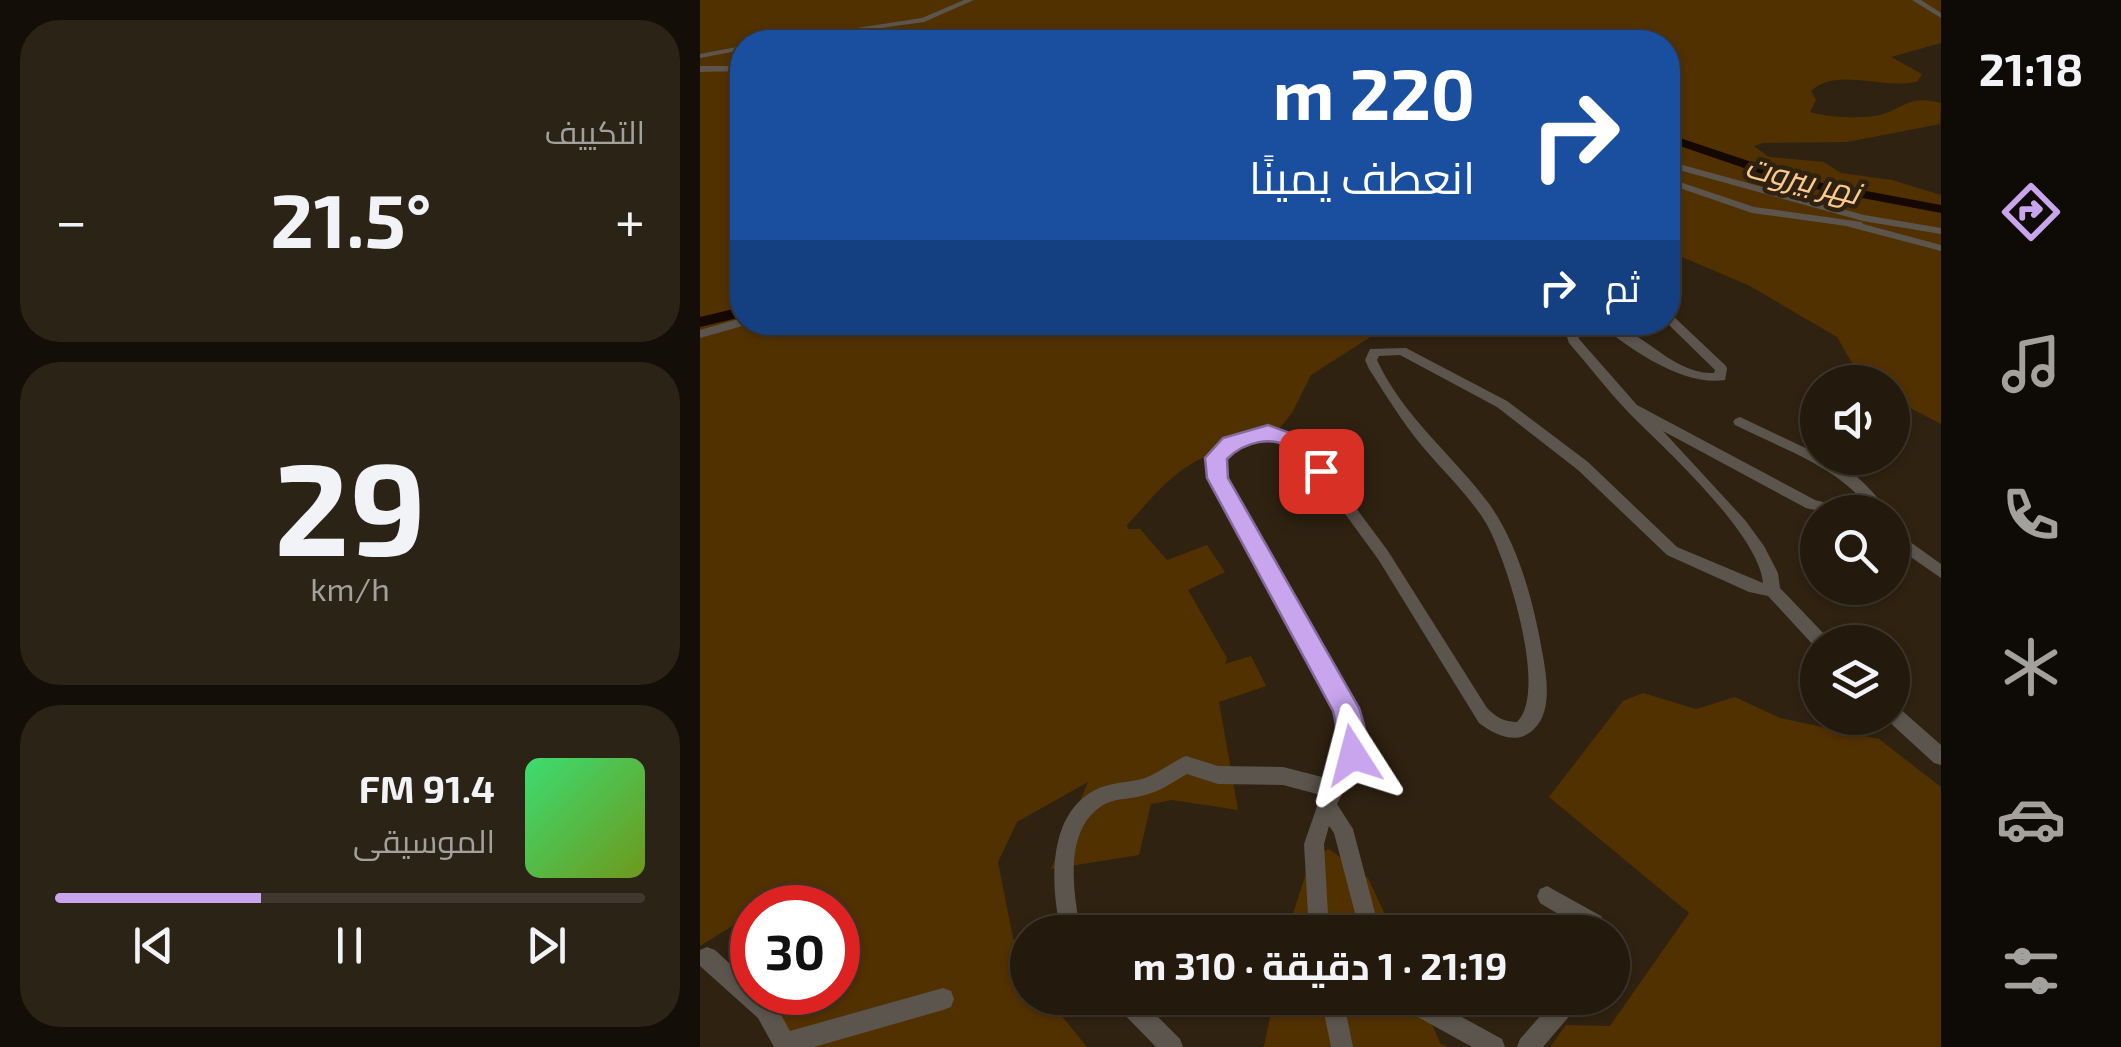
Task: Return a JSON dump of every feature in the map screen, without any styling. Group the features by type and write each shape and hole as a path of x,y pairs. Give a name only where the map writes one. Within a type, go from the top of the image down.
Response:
{"street":[{"path":"854,30 924,20 970,0"},
{"path":"1916,0 1941,16"},
{"path":"700,56 730,50"},
{"path":"700,69 730,69"},
{"path":"1680,167 1863,218 1941,233"},
{"path":"1680,186 1742,208 1941,233"},
{"path":"1850,224 1941,248"},
{"path":"700,334 730,325"},
{"path":"1624,335 1684,372 1704,380 1720,377 1722,368 1680,329"},
{"path":"1572,335 1632,408 1754,541 1775,582 1772,590"},
{"path":"1318,915 1314,844 1329,797 1353,755 1353,731 1346,708 1218,478 1216,458 1230,443 1268,432 1302,445 1383,555 1481,714 1491,724 1523,729 1536,715 1538,698 1532,633 1500,534 1402,410 1371,360 1374,352 1402,351 1502,404 1583,466 1672,551 1756,588 1772,590 1805,625"},
{"path":"1632,408 1800,498"},
{"path":"1740,422 1822,464 1870,495"},
{"path":"1910,549 1941,572"},
{"path":"1910,729 1941,757"},
{"path":"1068,915 1065,886 1070,838 1080,816 1100,797 1156,782 1186,766 1218,775 1283,776 1329,797 1343,829 1366,915"},
{"path":"1547,896 1580,915"},
{"path":"707,958 766,1010 785,1046 943,999"},
{"path":"1141,1015 1172,1047"},
{"path":"1335,1015 1342,1047"},
{"path":"1437,1015 1494,1047"},
{"path":"1528,1047 1555,1015"}],"shaded area":[{"path":"700,0 1941,0 1941,43 1891,57 1922,74 1918,81 1834,80 1811,91 1816,100 1810,112 1866,117 1919,100 1941,103 1940,124 1847,142 1754,146 1769,157 1824,162 1841,173 1892,180 1941,195 1941,424 1910,408 1910,365 1853,365 1837,337 1750,286 1680,256 1680,30 730,30 730,335 1383,335 1372,336 1311,375 1292,413 1268,442 1202,458 1173,477 1127,525 1128,529 1140,529 1167,560 1207,545 1225,572 1188,590 1227,658 1225,664 1251,656 1266,686 1219,702 1238,810 1172,800 1151,804 1139,855 1051,869 1088,782 1017,822 998,862 1010,923 1010,1015 1061,1015 1087,1047 775,1047 777,1015 860,1015 860,885 730,885 730,928 700,946"},
{"path":"1643,693 1696,709 1735,697 1780,718 1800,722 1800,735 1860,735 1879,739 1941,787 1941,1047 1550,1047 1566,1025 1610,1026 1618,1015 1630,1015 1630,997 1689,913 1549,797 1623,701"},
{"path":"1329,849 1368,878 1385,915 1293,915 1311,858"},
{"path":"1270,1015 1428,1015 1440,1043 1448,1047 1260,1047 1264,1046"}],"waterway":[{"name":"نهر بيروت","path":"1680,142 1799,182 1941,209"},
{"name":"نهر بيروت","path":"700,322 730,315"}],"route":[{"path":"1321,471 1302,445 1268,432 1230,443 1216,458 1215,467 1273,581 1346,708 1353,731 1353,755"}]}
